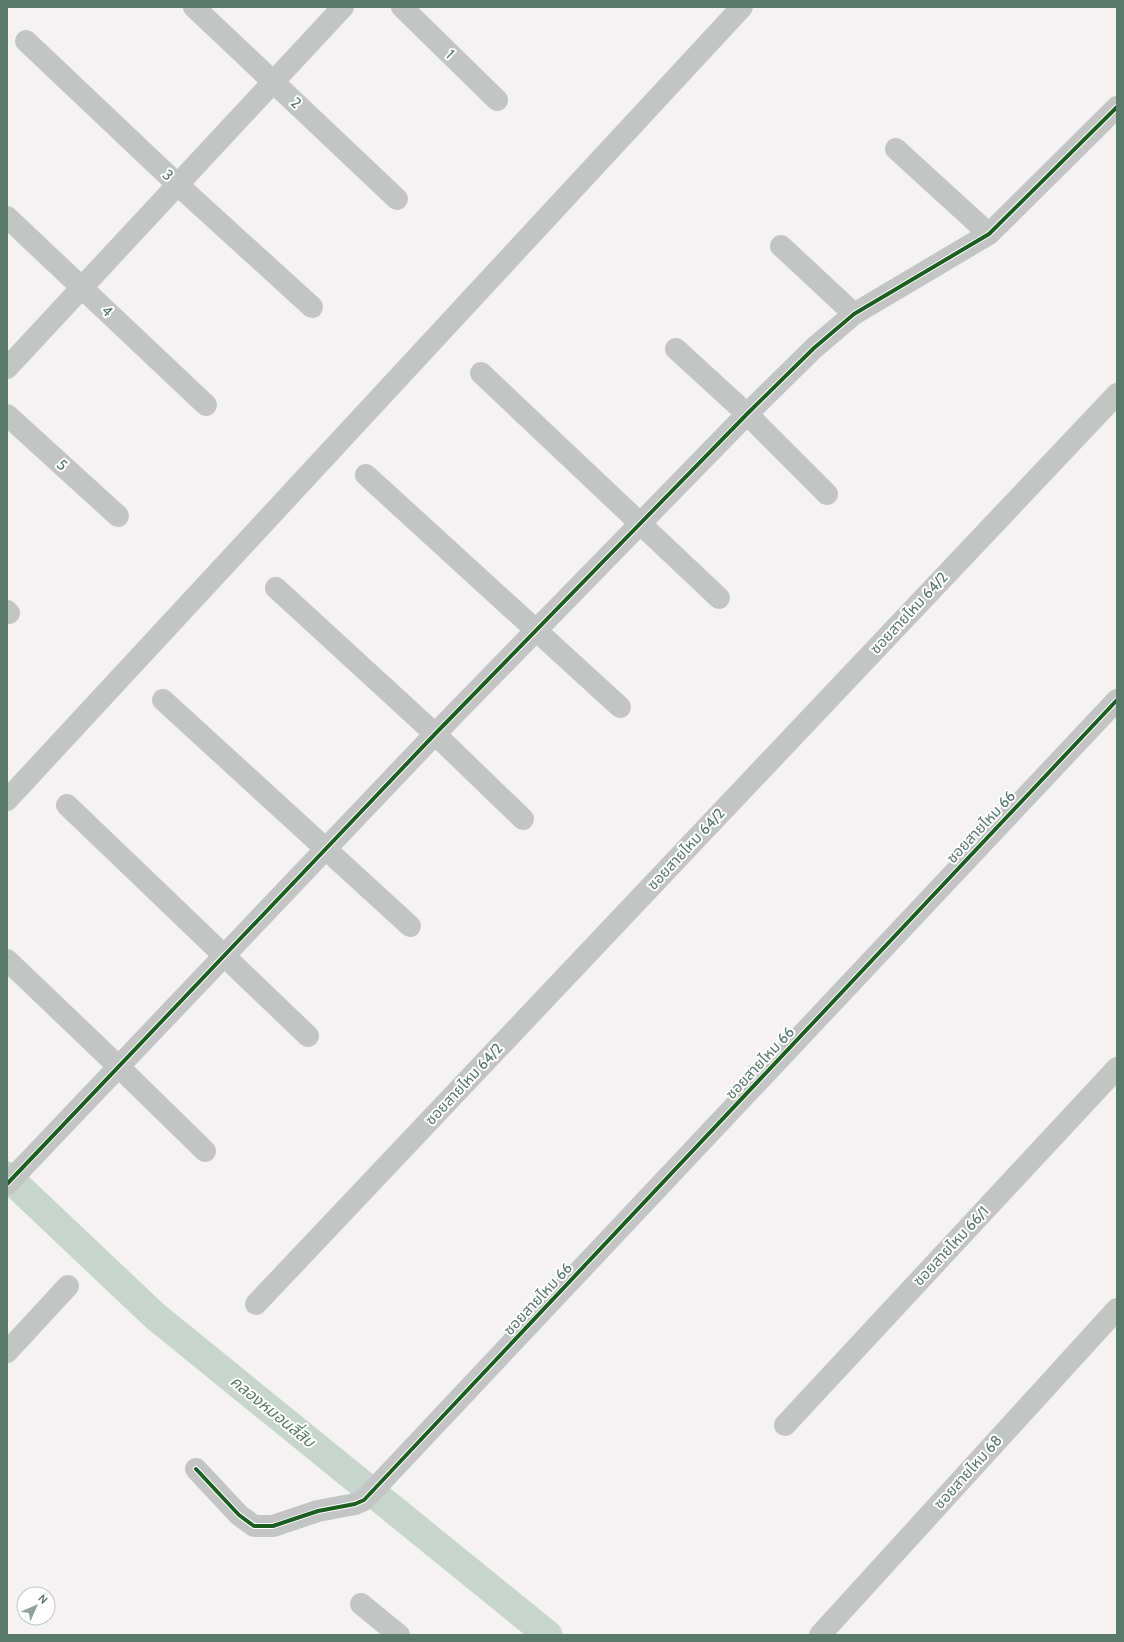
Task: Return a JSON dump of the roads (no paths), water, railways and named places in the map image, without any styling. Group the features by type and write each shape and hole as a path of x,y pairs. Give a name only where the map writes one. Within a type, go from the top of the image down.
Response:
{"street":[{"name":"2","path":"194,7 275,82 397,200"},
{"path":"7,368 275,82 343,7"},
{"name":"1","path":"402,7 497,100"},
{"path":"7,800 742,7"},
{"name":"3","path":"26,41 178,185 312,307"},
{"path":"7,1184 435,734 747,414 814,348 854,314 989,234 1117,107"},
{"path":"896,149 989,234"},
{"name":"4","path":"7,217 206,405"},
{"path":"781,246 854,314"},
{"path":"676,349 747,414 827,494"},
{"path":"481,373 719,598"},
{"name":"ซอยสายไหม 64/2","path":"256,1304 1117,394"},
{"name":"5","path":"7,415 118,516"},
{"path":"366,475 620,707"},
{"path":"276,588 435,734 523,819"},
{"path":"163,700 410,926"},
{"name":"ซอยสายไหม 66","path":"196,1469 239,1515 254,1526 273,1526 318,1511 355,1504 364,1500 1117,700"},
{"path":"67,805 308,1036"},
{"path":"7,960 205,1151"},
{"name":"ซอยสายไหม 66/1","path":"785,1425 1117,1068"},
{"path":"7,1352 68,1286"},
{"name":"ซอยสายไหม 68","path":"820,1635 1117,1309"},
{"path":"361,1604 399,1635"}],"waterway":[{"name":"คลองหมอนสี่สิบ","path":"7,1176 155,1316 548,1635"}]}
